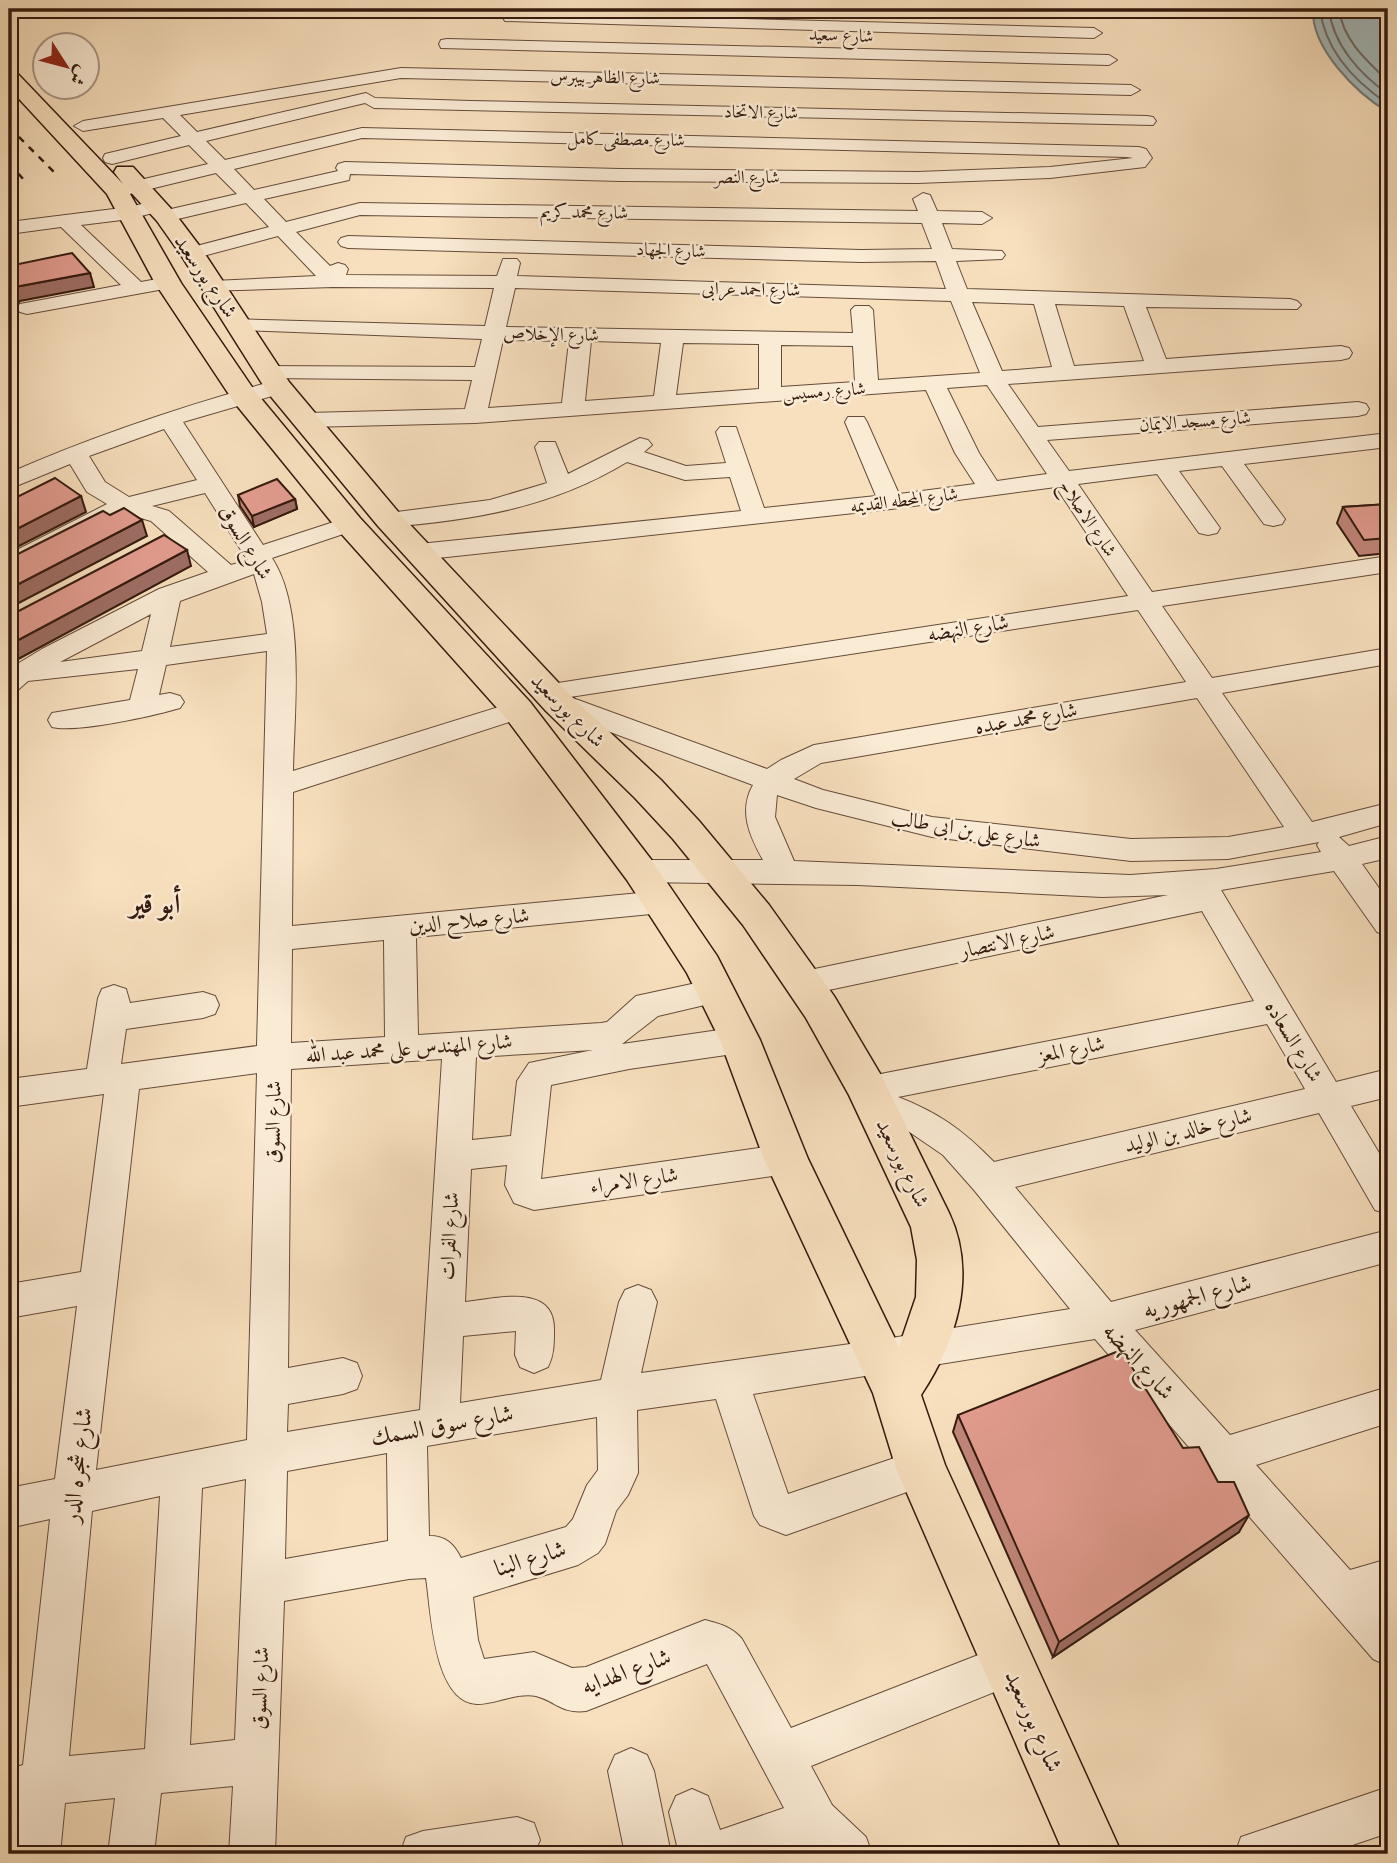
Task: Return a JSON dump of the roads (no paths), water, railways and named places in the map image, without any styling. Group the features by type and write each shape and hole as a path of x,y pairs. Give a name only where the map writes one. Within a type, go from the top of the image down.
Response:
{"main road":[{"name":"شارع بورسعيد","path":"13,67 32,82"},
{"name":"شارع بورسعيد","path":"54,102 142,202 192,253 273,379 389,520 553,697 648,789 720,870 805,983 870,1095 922,1198 933,1227 940,1260 939,1297 923,1350"},
{"name":"شارع بورسعيد","path":"56,102 112,158 142,202 152,286 349,524 518,710 640,871 703,966 740,1040 786,1159 887,1375 921,1468 1093,1854"}],"street":[{"path":"999,9 1025,174"},
{"path":"511,18 579,14 864,18 1002,31 1094,33"},
{"path":"475,416 514,246 579,14"},
{"path":"679,287 701,141 703,110 720,16"},
{"path":"864,18 861,216 867,388"},
{"name":"شارع سعيد","path":"447,44 1109,60"},
{"path":"323,218 387,75"},
{"name":"شارع الظاهر بيبرس","path":"83,126 387,75 562,76 1130,90"},
{"name":"شارع الاتحاد","path":"112,158 375,99 552,110 703,110 1147,121"},
{"path":"167,112 333,281 375,169"},
{"name":"شارع مصطفى كامل","path":"142,202 222,167 362,133 1132,151 1141,155"},
{"name":"شارع النصر","path":"142,202 250,196 344,172 375,169 534,174 861,216 915,178 1025,174 1138,163 1142,160 1141,155"},
{"name":"شارع الاصلاح","path":"915,178 993,379 1204,688 1313,833 1342,859 1388,924"},
{"name":"شارع محمد كريم","path":"192,253 360,209 524,211 693,195 861,216 929,217 979,211 997,262"},
{"path":"9,228 66,222 142,202"},
{"name":"شارع الجهاد","path":"348,242 685,251 861,216 943,255 997,262"},
{"path":"66,222 99,253 152,286"},
{"path":"73,259 99,253"},
{"name":"شارع احمد عرابى","path":"213,287 333,281 505,282 679,287 862,301 958,294 1290,305"},
{"path":"27,308 152,286"},
{"path":"1042,296 1065,374"},
{"path":"1132,299 1158,368"},
{"name":"شارع الإخلاص","path":"237,324 864,341"},
{"path":"573,409 581,334"},
{"path":"664,403 673,337"},
{"path":"769,395 770,338"},
{"name":"شارع رمسيس","path":"307,420 475,416 1341,353"},
{"path":"9,482 74,452 244,396 273,379 484,374"},
{"path":"934,383 967,453 992,489"},
{"name":"شارع مسجد الايمان","path":"1031,434 1358,409"},
{"name":"شارع السوق","path":"169,419 260,560 273,587 281,640 267,1455 252,1854"},
{"path":"856,422 891,502"},
{"path":"729,432 755,517"},
{"name":"شارع المحطه القديمه","path":"419,552 891,502 1388,440"},
{"path":"547,447 561,488"},
{"path":"389,520 476,512 517,503 561,488 632,450 685,473 741,468"},
{"path":"74,452 96,487 125,505 160,516 225,573"},
{"path":"1228,458 1273,519"},
{"path":"1163,466 1208,528"},
{"path":"9,564 125,505 211,484"},
{"path":"11,679 169,595 349,524"},
{"path":"155,544 180,531"},
{"name":"شارع النهضه","path":"553,697 1388,564"},
{"path":"62,720 122,712 156,704 154,658 169,595"},
{"path":"11,679 281,640"},
{"name":"شارع محمد عبده","path":"769,783 788,766 814,755 1388,656"},
{"name":"شارع على بن ابى طالب","path":"553,697 769,783 870,813 920,824 1053,844 1130,850 1228,848 1313,833 1388,813"},
{"path":"279,786 518,710"},
{"path":"769,783 760,801 758,820 764,839 785,872"},
{"name":"شارع على بن ابى طالب","path":"640,871 785,872 931,877 1055,886 1205,890 1388,847"},
{"name":"شارع الانتصار","path":"805,983 1205,890"},
{"name":"شارع السعاده","path":"1205,890 1388,1199"},
{"name":"شارع صلاح الدين","path":"276,939 662,902"},
{"path":"400,927 402,1048"},
{"name":"شارع المهندس على محمد عبد الله","path":"9,1093 275,1057 616,1033 629,1040 648,1005 715,991"},
{"name":"شارع شجره الدر","path":"37,1854 25,1787 73,1495 98,1286 112,1079 112,1007 203,1005"},
{"name":"شارع المعز","path":"870,1095 1276,1010"},
{"path":"453,1156 526,1149 534,1081 541,1073 629,1040 740,1040"},
{"name":"شارع الفرات","path":"409,1558 423,1429 445,1321 460,1045"},
{"name":"شارع خالد بن الوليد","path":"987,1179 1388,1083"},
{"name":"شارع النهضه","path":"870,1095 917,1119 955,1145 987,1179 1103,1321 1388,1644"},
{"name":"شارع الامراء","path":"526,1149 523,1185 527,1192 534,1195 786,1159"},
{"name":"شارع الجمهوريه","path":"887,1375 923,1350 1103,1321 1388,1246"},
{"path":"9,1301 98,1286"},
{"name":"شارع البنا","path":"448,1583 578,1544 588,1535 599,1502 614,1484 618,1473 617,1395 638,1302"},
{"path":"445,1321 529,1313 535,1321 534,1355"},
{"name":"شارع سوق السمك","path":"9,1508 267,1455 617,1395 729,1379 887,1375"},
{"path":"268,1389 343,1376"},
{"path":"729,1379 769,1502 775,1511 786,1515 921,1468"},
{"path":"1224,1456 1388,1405"},
{"path":"131,1854 153,1771 182,1472"},
{"name":"شارع الهدايه","path":"263,1584 409,1558 437,1557 442,1563 448,1583 463,1669 475,1682 544,1675 561,1689 573,1692 705,1642 713,1642 727,1654 780,1755"},
{"path":"1343,1593 1388,1580"},
{"path":"849,1854 816,1821 780,1755 1009,1665"},
{"path":"25,1787 257,1761"},
{"path":"631,1771 648,1854"},
{"path":"1258,1854 1388,1810"},
{"path":"718,1854 816,1821"},
{"path":"423,1854 517,1840"}],"water":[{"path":"1313,9 1388,9 1388,112 1362,93 1327,54 1314,24"}],"railway":[{"path":"9,127 54,172"},
{"path":"9,163 24,180"}],"district":[{"name":"أبو قير","path":"155,903"}]}
